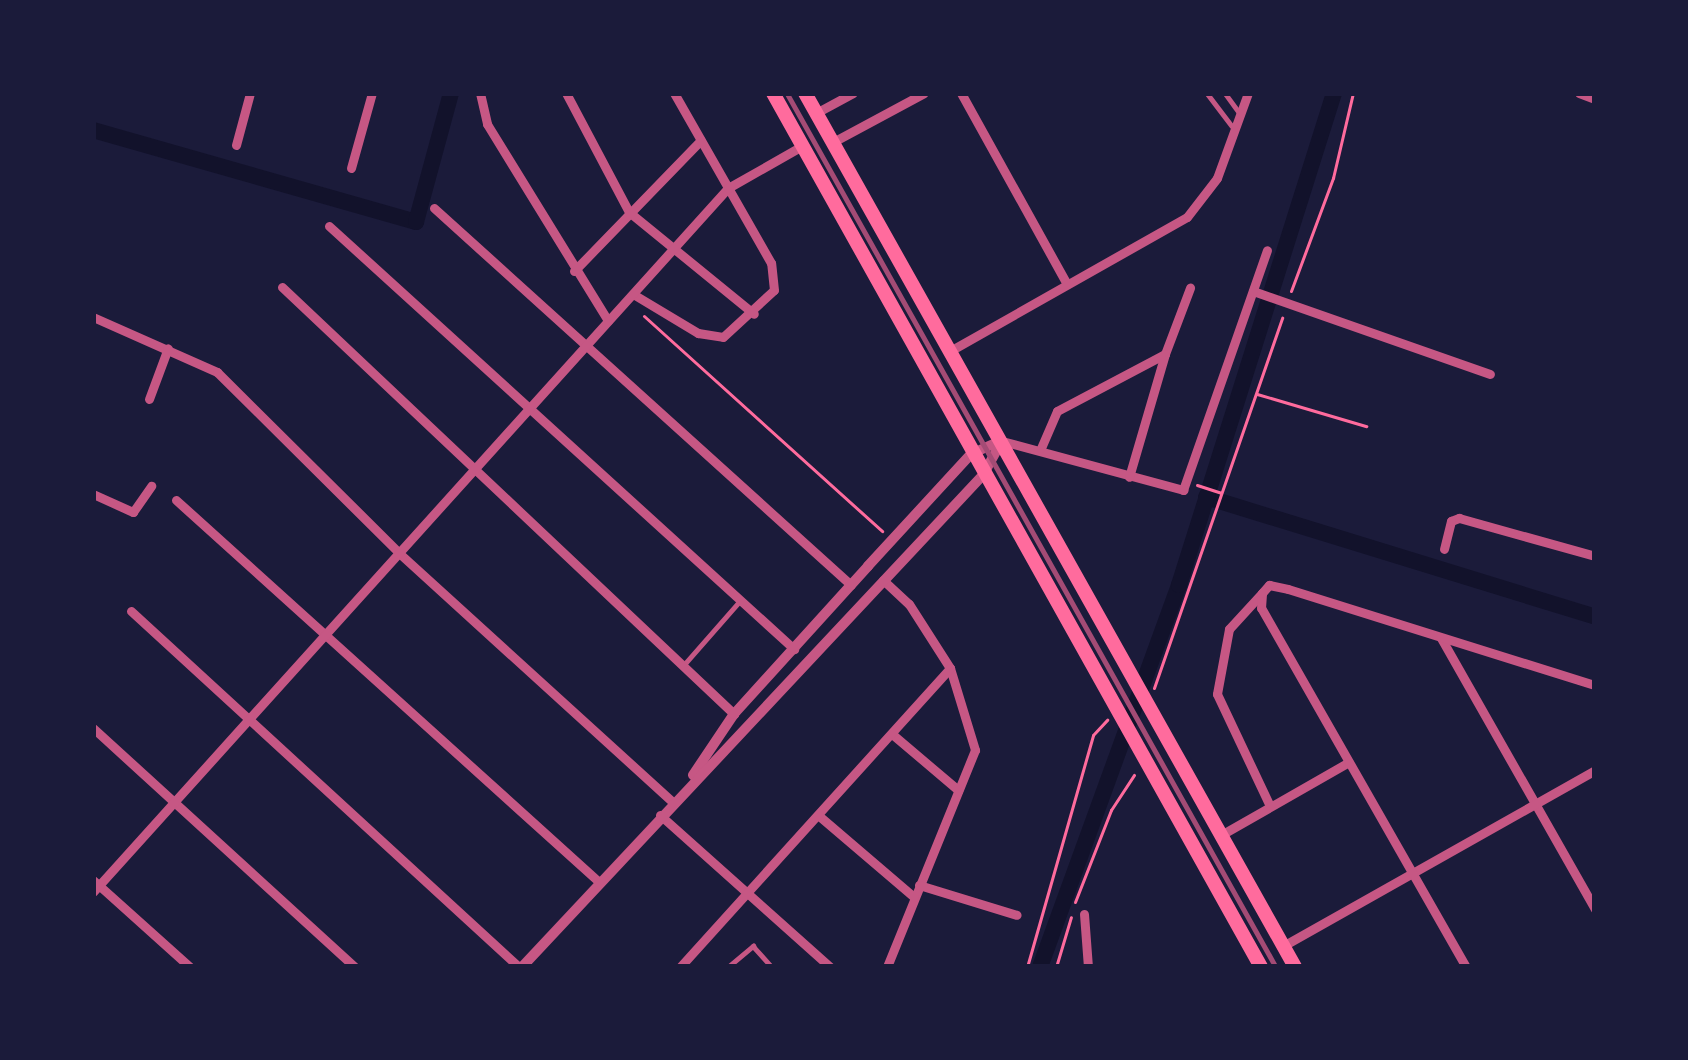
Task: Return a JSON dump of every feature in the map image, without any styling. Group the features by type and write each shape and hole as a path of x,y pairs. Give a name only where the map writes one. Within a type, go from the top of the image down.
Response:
{"main road":[{"path":"772,93 1261,967"},
{"path":"805,93 1295,967"}],"street":[{"path":"236,145 250,93"},
{"path":"351,168 372,93"},
{"path":"480,93 487,124 608,321"},
{"path":"566,93 629,212 754,314"},
{"path":"630,297 710,336 737,331 774,290 771,263 674,93"},
{"path":"816,112 854,93"},
{"path":"833,142 924,93"},
{"path":"961,93 1065,281"},
{"path":"950,351 1197,209 1248,93"},
{"path":"1579,93 1595,99"},
{"path":"574,271 701,140"},
{"path":"190,967 95,886 728,188 802,146"},
{"path":"434,208 851,585"},
{"path":"329,226 657,531 794,649"},
{"path":"688,783 734,714 971,454 1001,441 1041,448 1172,491 1191,481 1267,250"},
{"path":"282,287 599,592 734,714"},
{"path":"1129,477 1190,288"},
{"path":"1255,292 1490,374"},
{"path":"93,316 217,372 399,553 672,802"},
{"path":"149,399 168,348"},
{"path":"1041,448 1057,411 1165,354"},
{"path":"131,611 520,967 982,475 1001,441"},
{"path":"93,494 133,512 152,486"},
{"path":"176,500 599,882"},
{"path":"1444,549 1451,520 1460,518 1595,556"},
{"path":"883,580 950,668 975,750 887,967"},
{"path":"1270,806 1217,694 1229,629 1268,585 1595,685"},
{"path":"1262,593 1261,608 1466,967"},
{"path":"1441,638 1595,909"},
{"path":"680,967 950,668"},
{"path":"93,728 356,967"},
{"path":"892,734 958,790"},
{"path":"1221,835 1349,762"},
{"path":"1283,946 1595,770"},
{"path":"660,815 830,967"},
{"path":"818,815 914,897"},
{"path":"919,885 1017,915"},
{"path":"1084,914 1088,967"}],"lane":[{"path":"1207,93 1235,130"},
{"path":"1225,93 1240,114"},
{"path":"682,667 739,602"},
{"path":"728,967 753,946 772,967"}],"path":[{"path":"630,297 892,540"},
{"path":"1255,393 1366,427"},
{"path":"1148,703 1220,493 1192,483"},
{"path":"1027,967 1094,735 1116,708"},
{"path":"1056,967 1094,849 1145,759"}],"waterway":[{"path":"93,130 416,222 451,93"},
{"path":"1040,967 1179,585 1334,93"},
{"path":"1206,497 1595,617"}],"railway":[{"path":"787,93 1276,967"}]}
